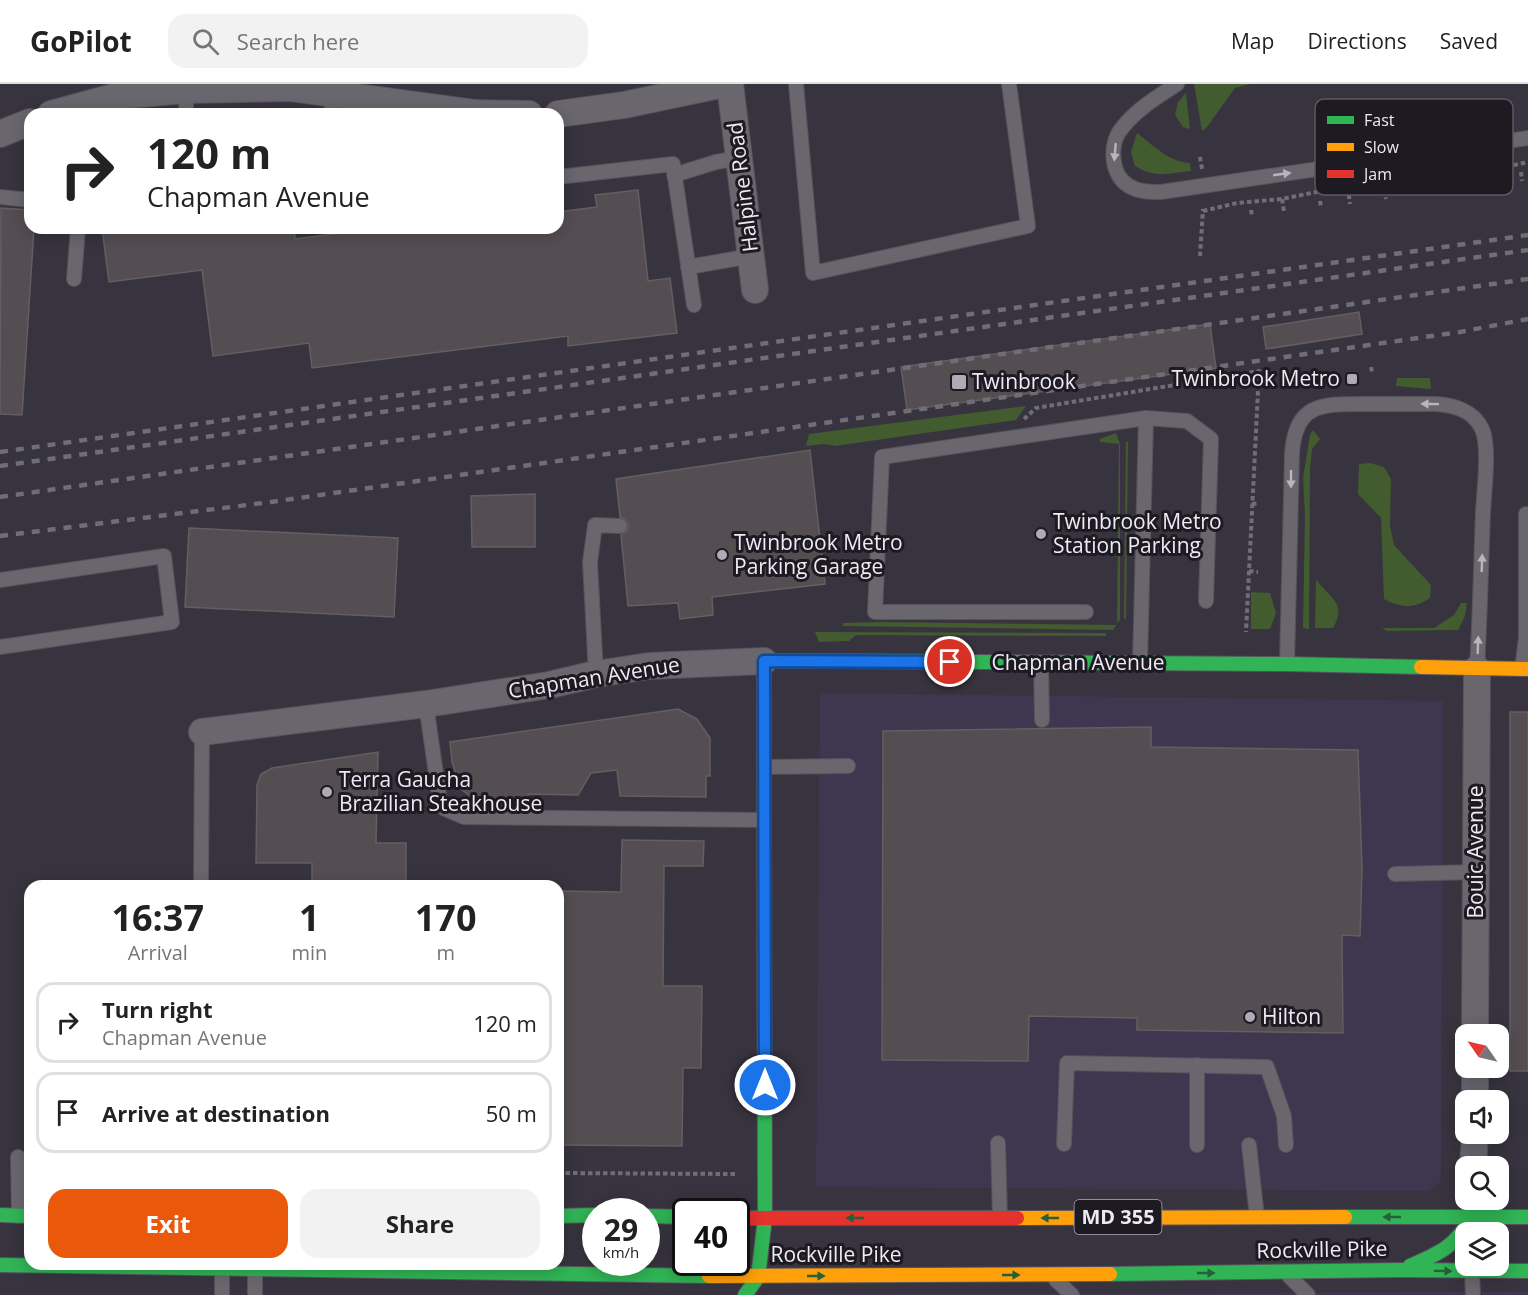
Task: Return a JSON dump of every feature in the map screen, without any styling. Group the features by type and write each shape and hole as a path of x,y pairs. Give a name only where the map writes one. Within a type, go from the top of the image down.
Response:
{"main road":[{"name":"Chapman Avenue","path":"764,661 1287,664 1525,669"},
{"path":"745,1295 761,1281 765,1218 764,661"},
{"name":"Rockville Pike","path":"750,1218 1257,1217 1455,1209"},
{"path":"1400,1270 1447,1250 1465,1232 1470,1210"},
{"name":"Rockville Pike","path":"1484,1210 1528,1217"},
{"path":"0,1215 24,1216"},
{"path":"564,1216 582,1215"},
{"name":"Rockville Pike","path":"0,1265 24,1265"},
{"name":"Rockville Pike","path":"363,1270 761,1281 1455,1268"},
{"name":"Rockville Pike","path":"1509,1270 1528,1271"}],"street":[{"path":"564,113 624,105 724,84"},
{"name":"Halpine Road","path":"730,84 755,290"},
{"path":"84,108 117,96 186,102 290,88 332,104 395,108"},
{"path":"0,134 24,124"},
{"name":"Chapman Avenue","path":"202,732 426,705 649,666 764,661"},
{"name":"Bouic Avenue","path":"1475,1024 1477,669"}],"lane":[{"path":"796,84 813,273 1028,226 1009,84"},
{"path":"1176,84 1145,105 1120,129 1112,153 1116,171 1126,185 1142,191 1161,192 1315,169"},
{"path":"1513,140 1528,138"},
{"path":"674,175 716,162 740,158"},
{"path":"564,176 673,164 694,305"},
{"path":"0,197 24,199"},
{"path":"74,279 78,234"},
{"path":"688,267 751,256"},
{"path":"1287,664 1292,454 1293,433 1297,426 1311,412 1325,404 1445,404 1464,411 1482,429 1483,436 1485,470 1477,669"},
{"path":"1140,663 1146,418"},
{"path":"1086,612 875,612 882,457 1146,418 1187,421 1211,439 1206,602"},
{"path":"1525,669 1526,514"},
{"path":"596,674 591,562 595,525 620,526"},
{"path":"0,580 164,556 172,622 0,646"},
{"path":"1041,663 1042,720"},
{"path":"426,705 438,794 445,809 453,814 464,817 764,820"},
{"path":"201,880 202,732"},
{"path":"764,767 848,766"},
{"path":"1395,874 1476,872"},
{"path":"1064,1144 1067,1063 1267,1067 1284,1116 1286,1145"},
{"path":"1197,1065 1197,1145"},
{"path":"998,1143 1000,1218"},
{"path":"1249,1145 1257,1217"},
{"path":"18,1157 24,1216"},
{"path":"222,1270 222,1295"},
{"path":"255,1270 255,1295"},
{"path":"1286,1273 1308,1295"},
{"path":"1050,1274 1072,1295"},
{"path":"1114,1288 1129,1274"},
{"path":"1473,1276 1473,1295"}],"path":[{"path":"1200,157 1202,173"},
{"path":"1513,165 1528,162"},
{"path":"1521,172 1522,181"},
{"path":"1200,256 1203,211 1237,203 1282,199 1315,192"},
{"path":"1349,195 1350,204"},
{"path":"1385,195 1386,199"},
{"path":"1282,199 1284,212"},
{"path":"1320,201 1321,207"},
{"path":"1251,210 1252,216"},
{"path":"1022,422 1035,408 1259,371 1246,632"},
{"path":"1252,504 1259,503"},
{"path":"1249,572 1258,572"},
{"path":"564,1173 765,1174"}],"shaded area":[{"path":"820,693 1443,701 1441,1181 1428,1191 816,1187"},
{"path":"1528,1292 1528,1295 770,1295 771,1294"}],"green space":[{"path":"1194,84 1250,84 1235,88 1202,131"},
{"path":"1186,93 1190,129 1183,127 1175,115 1178,102"},
{"path":"1137,133 1175,160 1190,163 1191,171 1156,174 1135,166 1131,152"},
{"path":"1397,378 1430,378 1431,389 1396,386"},
{"path":"1026,406 1016,420 835,446 824,444 806,446 809,434"},
{"path":"1313,430 1320,439 1312,449 1310,470 1309,629 1303,628 1305,514 1303,478 1310,435"},
{"path":"1116,433 1120,444 1120,619 1117,624 1119,444 1100,442 1100,439"},
{"path":"1126,442 1128,442 1126,620 1124,618"},
{"path":"1370,463 1384,467 1391,479 1390,526 1394,545 1431,585 1430,598 1413,606 1402,606 1384,599 1381,518 1358,494 1359,464"},
{"path":"1316,579 1338,607 1337,619 1333,628 1315,628"},
{"path":"1251,592 1270,593 1276,613 1270,629 1251,629"},
{"path":"1461,603 1467,603 1465,616 1458,630 1387,631 1382,628 1434,628 1454,615"},
{"path":"879,622 1116,625 1113,630 843,626 843,623"},
{"path":"815,632 1106,633 1106,636 856,635 849,641 819,642"}],"building":[{"path":"638,190 648,281 670,278 677,333 568,346 568,336 312,368 309,343 213,356 202,270 109,282 103,234 295,234 295,239 334,234 564,234 564,211 597,207 595,195"},
{"path":"1,208 24,210 24,234 34,234 22,415 0,414"},
{"path":"1359,312 1362,334 1266,349 1263,327"},
{"path":"1210,324 1216,368 907,410 901,367"},
{"name":"Twinbrook Metro Parking Garage","path":"810,450 825,584 712,597 713,615 680,619 678,603 628,606 621,535 627,531 629,526 625,519 620,517 616,479"},
{"path":"535,494 535,547 472,547 471,496"},
{"path":"189,528 398,538 394,617 185,607"},
{"path":"678,709 697,719 710,738 710,776 706,776 706,797 620,796 617,770 591,773 578,795 528,794 528,807 484,807 461,789 452,762 450,742"},
{"path":"1510,712 1528,712 1528,1071 1510,1071"},
{"path":"1151,727 1151,747 1358,750 1362,868 1360,936 1342,935 1343,1033 1137,1030 1137,1018 1029,1016 1028,1061 882,1060 883,731"},
{"path":"378,752 376,843 406,843 406,880 312,880 312,863 256,863 257,785 261,774 272,768"},
{"path":"622,840 704,841 703,866 664,866 663,986 702,986 701,1068 683,1068 682,1146 564,1145 564,891 621,892"}],"railway":[{"path":"0,452 1528,235"},
{"path":"0,466 1528,250"},
{"path":"0,497 1528,279"},
{"path":"0,536 271,502 1460,332 1528,319"}],"traffic: fast":[{"path":"827,661 1421,667"},
{"path":"745,1295 758,1277 765,1218 764,779"},
{"path":"0,1215 24,1216"},
{"path":"564,1216 582,1215"},
{"path":"660,1216 672,1217"},
{"path":"1345,1217 1528,1217"},
{"path":"1410,1266 1446,1248 1460,1235 1471,1217"},
{"path":"0,1265 24,1265"},
{"path":"322,1270 672,1275"},
{"path":"1110,1274 1400,1270 1528,1271"}],"traffic: slow":[{"path":"764,779 764,661 827,661"},
{"path":"1421,667 1528,669"},
{"path":"1017,1218 1345,1217"},
{"path":"750,1276 1110,1274"}],"traffic: jam":[{"path":"750,1218 1017,1218"}],"place":[{"name":"Twinbrook Metro","path":"1352,379"},
{"name":"Twinbrook","path":"959,382"},
{"name":"Twinbrook Metro Station Parking","path":"1041,534"},
{"name":"Twinbrook Metro Parking Garage","path":"722,555"},
{"name":"Terra Gaucha Brazilian Steakhouse","path":"327,792"},
{"name":"Hilton","path":"1250,1017"}],"route":[{"path":"765,1085 764,661 950,662"}]}
